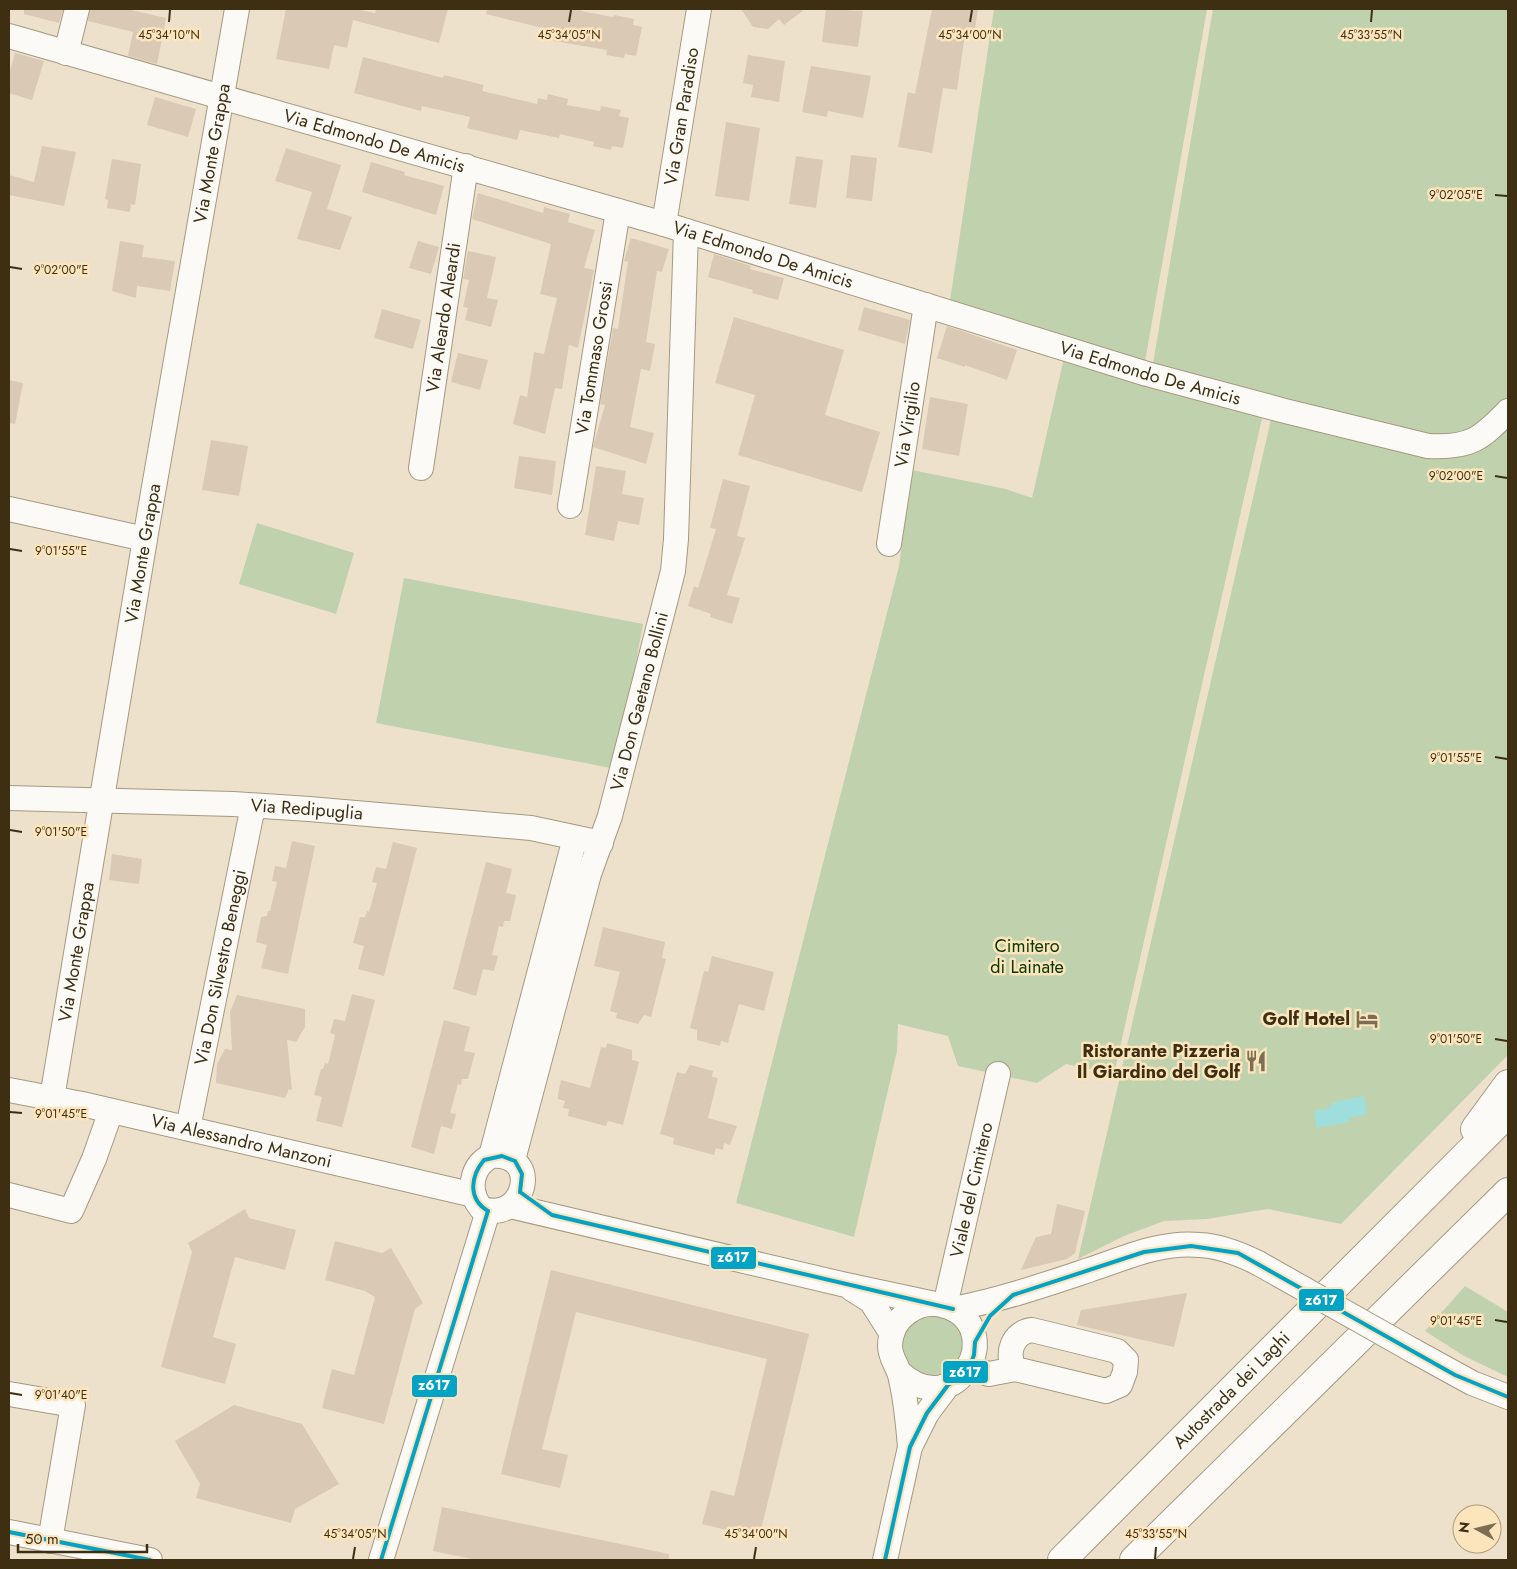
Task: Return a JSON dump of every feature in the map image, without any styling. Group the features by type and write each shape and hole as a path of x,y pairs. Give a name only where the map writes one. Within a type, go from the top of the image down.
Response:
{"highway":[{"path":"1443,1178 1489,1107 1508,1084"},
{"name":"Autostrada dei Laghi","path":"1062,1560 1508,1113"},
{"path":"1134,1560 1508,1192"}],"street":[{"path":"66,53 77,9"},
{"name":"Via Monte Grappa","path":"52,1098 145,539 237,9"},
{"name":"Via Gran Paradiso","path":"675,228 699,9"},
{"name":"Via Edmondo De Amicis","path":"9,36 137,74 466,166 675,228 1147,374 1284,411 1428,446 1447,447 1476,440 1508,411"},
{"name":"Via Aleardo Aleardi","path":"421,468 466,166"},
{"name":"Via Tommaso Grossi","path":"570,506 618,211"},
{"name":"Via Don Gaetano Bollini","path":"502,1158 589,874 601,843 659,632 673,571 676,539 675,228"},
{"name":"Via Virgilio","path":"888,544 926,305"},
{"path":"9,509 145,539"},
{"name":"Via Redipuglia","path":"9,798 255,807 491,824 537,829 601,843"},
{"name":"Via Don Silvestro Beneggi","path":"188,1128 251,816 255,807"},
{"path":"502,1158 575,838"},
{"name":"Viale del Cimitero","path":"944,1306 998,1074"},
{"name":"Via Alessandro Manzoni","path":"9,1090 188,1128 434,1188 498,1201 846,1285 944,1306 1013,1295 1165,1246 1192,1244 1218,1248 1238,1253 1258,1263 1472,1383 1508,1397"},
{"path":"9,1195 71,1211 94,1159 111,1111"},
{"path":"381,1560 498,1201 523,1177 520,1166 502,1158 478,1166 475,1174 498,1201"},
{"path":"846,1285 871,1301 892,1334"},
{"path":"975,1342 990,1316 1013,1295"},
{"path":"899,1372 909,1382 922,1387 935,1388 948,1385 960,1378 969,1368 974,1356 975,1342 972,1329 964,1316 944,1306 923,1304 910,1310 899,1320 892,1334 890,1347 893,1360 899,1372 907,1408 910,1447"},
{"path":"969,1368 989,1374 1015,1369"},
{"path":"885,1560 910,1447 926,1413 948,1385"},
{"path":"9,1394 73,1405 50,1541"},
{"path":"9,1532 150,1560"}],"green space":[{"path":"994,9 1207,9 1144,367 949,307"},
{"path":"1213,9 1508,9 1508,1055 1341,1224 1268,1209 1207,1219 1164,1221 1124,1236 1078,1259 1275,402 1152,369"},
{"name":"Cimitero di Lainate","path":"1064,358 1263,414 1114,1074 1066,1064 1037,1083 958,1066 948,1036 898,1024 897,1051 854,1237 736,1203 899,566 912,470 1006,489 1032,498"},
{"path":"257,523 354,553 336,614 239,584"},
{"path":"404,578 643,624 616,769 376,723"},
{"path":"1465,1286 1508,1312 1508,1377 1464,1356 1425,1331"},
{"path":"927,1315 939,1315 955,1323 961,1333 963,1345 961,1357 955,1367 939,1375 927,1375 911,1367 903,1351 903,1339 911,1323"}],"water":[{"path":"1364,1096 1367,1114 1349,1118 1349,1122 1317,1128 1314,1111 1331,1108 1331,1103"}],"building":[{"path":"24,9 63,9 59,23 24,14"},
{"path":"90,9 127,9 166,18 157,64 128,56 133,32 88,21"},
{"path":"286,9 355,9 375,13 376,9 448,9 439,43 353,20 347,48 334,45 329,69 276,59"},
{"path":"487,9 582,9 581,11 634,19 633,25 642,27 636,56 625,54 624,58 606,55 607,50 554,41 555,36 546,34 547,29 486,14"},
{"path":"741,9 805,9 784,25 779,19 768,29 753,27"},
{"path":"826,9 863,11 858,47 822,42"},
{"path":"932,9 978,9 975,29 966,27 957,90 943,88 932,153 898,147 908,92 915,94"},
{"path":"15,53 44,61 32,100 9,93 9,75"},
{"path":"748,55 785,61 779,102 751,97 753,85 743,83"},
{"path":"363,57 443,78 444,75 484,85 482,91 537,104 538,98 547,100 548,94 568,99 567,105 600,111 601,106 621,110 619,116 629,118 623,148 612,146 611,150 593,146 594,142 560,134 559,138 520,130 517,140 467,128 470,117 422,106 421,111 354,93"},
{"path":"811,66 871,76 863,118 828,111 827,117 802,112"},
{"path":"155,97 196,109 188,137 147,125"},
{"path":"726,122 760,128 749,201 715,196"},
{"path":"42,146 76,152 64,206 9,195 9,175 34,182"},
{"path":"286,148 341,165 327,209 352,217 340,250 297,239 312,192 275,181"},
{"path":"851,155 877,158 872,201 846,198"},
{"path":"796,156 823,160 816,208 789,204"},
{"path":"112,159 141,164 135,205 131,204 130,212 107,208 108,200 105,199"},
{"path":"371,162 405,172 404,175 444,186 436,215 362,192"},
{"path":"478,193 543,213 544,207 570,214 568,222 595,230 584,268 594,270 578,348 569,345 562,389 555,388 545,434 513,424 520,395 527,397 534,352 544,354 557,298 540,294 551,244 472,219"},
{"path":"631,238 669,249 662,272 657,271 646,342 655,344 650,371 641,369 630,427 654,433 646,464 593,447 605,405 600,404 613,328 618,329 628,262 624,261"},
{"path":"120,241 144,245 142,257 175,261 170,291 137,286 136,298 112,291"},
{"path":"418,241 439,247 431,274 409,268"},
{"path":"468,251 496,257 487,298 498,300 491,327 465,320 468,308 463,307 469,280 463,279"},
{"path":"714,254 751,266 750,269 784,278 778,300 752,293 753,290 708,277"},
{"path":"864,307 910,320 905,344 858,330"},
{"path":"382,309 421,320 413,349 374,338"},
{"path":"734,317 844,350 825,415 880,432 862,492 738,455 755,395 715,383"},
{"path":"947,326 1017,350 1007,380 965,365 965,367 937,358"},
{"path":"458,353 488,360 480,390 451,382"},
{"path":"9,380 23,383 15,424 9,423"},
{"path":"930,397 968,404 959,456 922,449"},
{"path":"211,440 248,446 239,496 202,490"},
{"path":"519,456 556,461 552,495 514,488"},
{"path":"596,466 626,471 622,494 644,498 639,525 618,521 614,541 585,535"},
{"path":"723,479 750,486 737,536 745,538 727,595 740,598 732,624 710,617 711,614 688,606 694,586 698,588 716,529 710,528"},
{"path":"292,841 315,846 288,974 261,968 267,945 256,942 261,917 267,916 268,911 270,911 277,882 272,881 275,866 286,868"},
{"path":"393,842 417,848 384,976 358,969 364,946 353,943 360,917 365,917 367,911 369,912 377,883 372,882 376,867 386,869"},
{"path":"112,854 142,859 139,884 109,880"},
{"path":"486,862 512,869 506,893 516,895 510,921 504,921 503,927 499,926 492,955 498,956 494,971 483,969 476,996 453,989"},
{"path":"603,927 665,942 662,958 666,959 651,1017 644,1015 638,1024 616,1018 617,1013 610,1011 620,972 594,966"},
{"path":"712,956 774,972 764,1011 739,1004 728,1043 721,1041 720,1046 697,1040 697,1030 690,1028 704,971 708,972"},
{"path":"352,994 375,1000 342,1127 316,1121 322,1097 314,1095 321,1069 323,1069 325,1063 328,1064 335,1035 330,1033 334,1019 345,1021"},
{"path":"237,995 305,1009 305,1027 296,1042 287,1040 292,1090 289,1089 285,1098 216,1083 217,1064 225,1049 232,1050 230,1012"},
{"path":"444,1020 470,1027 464,1051 475,1053 468,1079 462,1079 461,1085 458,1084 450,1113 456,1114 452,1129 441,1126 434,1154 411,1147"},
{"path":"607,1043 632,1050 632,1060 639,1062 623,1125 608,1121 606,1126 568,1116 569,1109 563,1108 565,1101 558,1099 561,1080 590,1088 601,1047 606,1048"},
{"path":"690,1065 713,1071 712,1077 718,1078 708,1118 737,1126 730,1145 724,1143 723,1150 716,1148 714,1155 673,1144 674,1138 660,1134 677,1072 685,1074"},
{"path":"1057,1204 1085,1211 1075,1253 1067,1259 1021,1270 1036,1237 1051,1234"},
{"path":"245,1209 249,1218 296,1230 285,1270 235,1257 213,1337 236,1344 225,1384 161,1367 192,1252 188,1243"},
{"path":"335,1241 382,1253 391,1248 423,1303 415,1309 384,1424 322,1408 332,1369 354,1375 375,1297 365,1291 325,1280"},
{"path":"551,1270 809,1334 759,1538 702,1524 711,1490 734,1496 767,1359 576,1312 542,1449 568,1455 560,1488 501,1474"},
{"path":"1187,1293 1174,1347 1077,1325 1081,1310"},
{"path":"234,1405 302,1424 339,1484 295,1509 291,1523 196,1498 200,1484 175,1441"},
{"path":"442,1507 669,1554 669,1560 477,1560 433,1551"}],"transit line":[{"name":"z617","path":"488,1211 477,1200 473,1187 476,1173 484,1160 502,1156 515,1161 522,1174 520,1192"},
{"name":"z617","path":"520,1192 552,1215 953,1309"},
{"name":"z617","path":"381,1560 488,1211"},
{"name":"z617","path":"885,1560 910,1447 927,1413 948,1385 960,1378 969,1368 974,1355 975,1342 990,1316 1013,1295 1144,1252 1191,1246 1238,1253 1455,1375 1508,1397"},
{"name":"z617","path":"9,1532 150,1560"}],"place":[{"name":"Golf Hotel","path":"1367,1019"},
{"name":"Ristorante Pizzeria Il Giardino del Golf","path":"1256,1061"}]}
